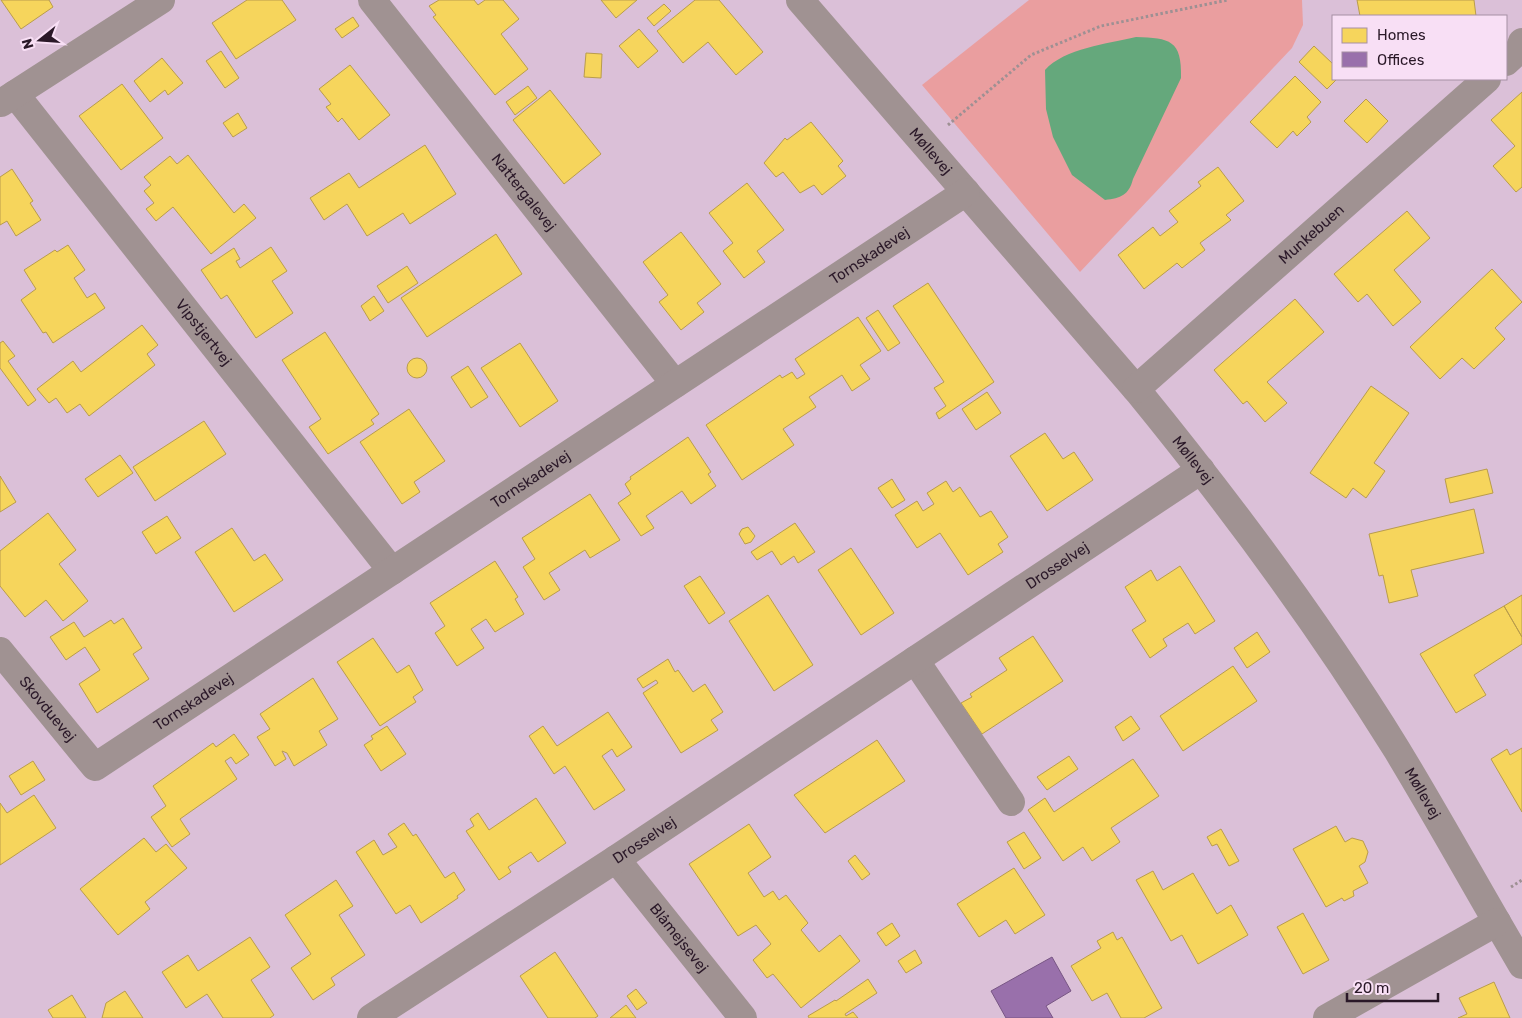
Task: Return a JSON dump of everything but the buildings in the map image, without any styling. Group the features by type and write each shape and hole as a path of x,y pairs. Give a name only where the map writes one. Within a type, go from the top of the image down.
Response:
{"street":[{"path":"7,99 161,0"},
{"name":"Nattergalevej","path":"372,0 676,384"},
{"name":"Møllevej","path":"812,4 966,192 1136,389 1201,470 1319,630 1396,750 1522,965"},
{"path":"1507,61 1519,50 1522,42"},
{"name":"Munkebuen","path":"1136,389 1486,80"},
{"name":"Vipstjertvej","path":"7,99 392,571"},
{"name":"Tornskadevej","path":"95,766 966,192"},
{"name":"Drosselvej","path":"371,1018 616,859 1201,470"},
{"name":"Skovduevej","path":"0,651 95,766"},
{"path":"915,660 1011,802"},
{"name":"Blåmejsevej","path":"616,859 743,1018"},
{"path":"1327,1018 1497,922"}],"path":[{"path":"948,125 1030,55 1101,26 1226,0"},
{"path":"1510,887 1522,880"}],"shaded area":[{"path":"1029,0 1302,0 1303,25 1292,48 1080,272 922,85"},
{"path":"1136,37 1158,38 1172,44 1179,56 1181,78 1129,189 1120,197 1105,200 1072,175 1053,137 1046,109 1045,70 1053,63 1075,52"}]}
